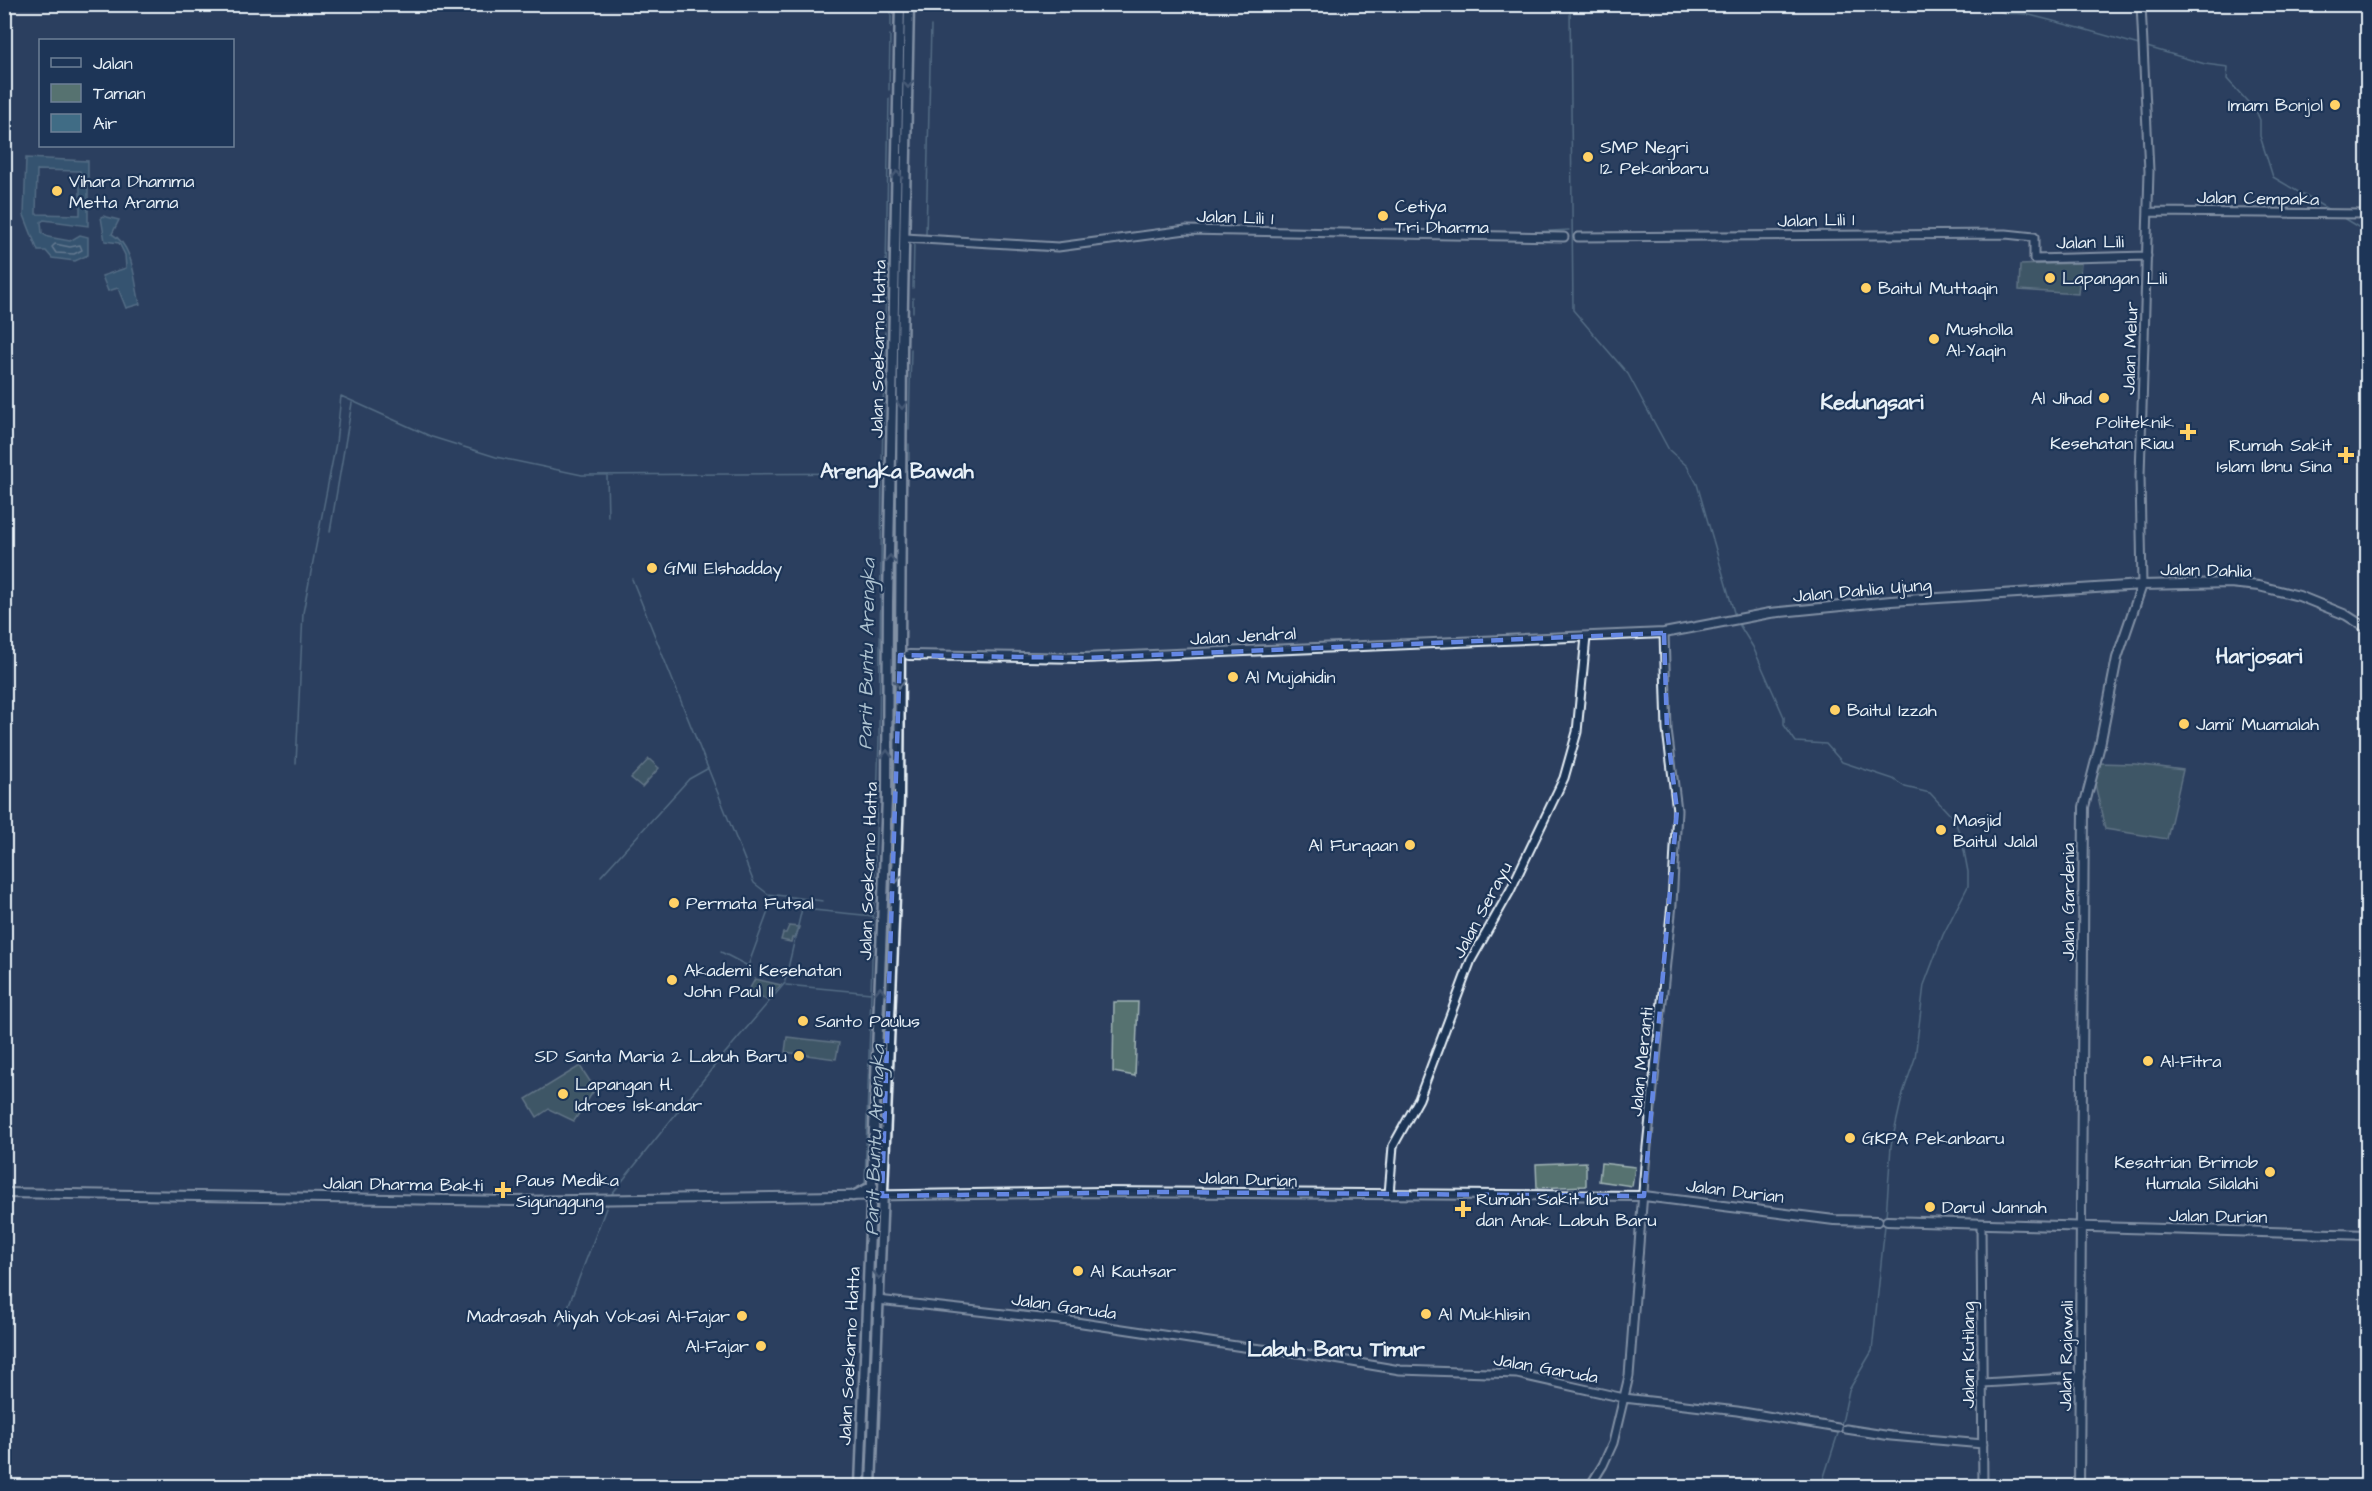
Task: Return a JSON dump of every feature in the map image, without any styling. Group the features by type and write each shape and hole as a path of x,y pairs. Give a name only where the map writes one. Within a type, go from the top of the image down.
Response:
{"main road":[{"name":"Jalan Soekarno Hatta","path":"860,1486 880,1196 899,798 903,655 911,238 903,109 900,4"},
{"name":"Jalan Soekarno Hatta","path":"871,1486 879,1301 880,1196 873,1186 887,798 888,602 903,109 909,4"},
{"name":"Jalan Dahlia","path":"2142,585 2230,583 2272,588 2335,610 2367,629"},
{"name":"Jalan Dahlia Ujung","path":"1587,637 1664,633 1770,613 1891,601 2142,585"},
{"name":"Jalan Gardenia","path":"2082,1227 2084,807 2100,746 2116,658 2142,585"},
{"name":"Jalan Jendral","path":"903,655 1096,657 1587,637"},
{"path":"887,798 899,798"},
{"path":"853,1196 873,1186"},
{"name":"Jalan Dharma Bakti","path":"4,1192 513,1201 880,1196"},
{"name":"Jalan Durian","path":"880,1196 1101,1192 1644,1196 1834,1220 1878,1221"},
{"name":"Jalan Durian","path":"1887,1221 2367,1235"},
{"name":"Jalan Rajawali","path":"2079,1486 2082,1227"}],"street":[{"name":"Jalan Melur","path":"2141,4 2149,171 2140,476 2142,585"},
{"name":"Jalan Cempaka","path":"2148,212 2367,214"},
{"name":"Jalan Lili 1","path":"911,238 1058,247 1186,230 1564,237"},
{"name":"Jalan Lili 1","path":"1578,237 2006,234 2034,237 2034,259"},
{"name":"Jalan Lili","path":"2034,259 2147,256"},
{"name":"Jalan Meranti","path":"1590,1486 1613,1443 1629,1376 1672,904 1677,819 1676,784 1667,730 1664,633"},
{"name":"Jalan Serayu","path":"1389,1194 1393,1146 1419,1099 1471,960 1510,891 1564,778 1577,732 1587,637"},
{"name":"Jalan Durian","path":"1878,1221 1887,1221"},
{"name":"Jalan Kutilang","path":"1981,1224 1983,1486"},
{"name":"Jalan Garuda","path":"879,1301 970,1308 1299,1353 1400,1370 1517,1374 1624,1398 1737,1411 1838,1428"},
{"path":"1983,1383 2081,1377"},
{"path":"1846,1429 1983,1444"}],"highlighted area":[{"path":"1664,633 1667,730 1677,810 1644,1196 1155,1192 882,1196 900,655 1084,658"}],"green space":[{"name":"Lapangan Lili","path":"2081,263 2078,294 2019,290 2020,265"},
{"path":"649,759 659,768 642,787 631,778"},
{"path":"2098,763 2135,764 2183,770 2167,839 2105,829 2094,779"},
{"path":"789,926 799,927 796,938 792,938 791,942 781,940 783,933 786,933"},
{"path":"755,979 781,985 767,1000 749,990"},
{"path":"1114,1002 1138,1002 1135,1076 1113,1072"},
{"path":"787,1037 839,1043 836,1059 785,1052"},
{"name":"Lapangan H. Idroes Iskandar","path":"580,1066 595,1089 574,1121 549,1109 537,1117 526,1099"},
{"path":"1586,1162 1586,1186 1537,1188 1536,1164"},
{"path":"1601,1163 1635,1167 1632,1186 1599,1181"}],"water":[{"path":"26,158 88,161 88,226 44,220 41,222 42,233 48,237 70,241 80,235 88,237 88,255 75,261 52,258 46,251 38,251 24,215","holes":["37,170 80,171 80,215 36,214"]},
{"path":"101,217 119,220 112,234 125,247 129,255 140,304 126,308 118,288 108,291 102,276 126,268 125,255 119,243 105,241"}],"waterway":[{"name":"Parit Buntu Arengka","path":"891,4 891,27"},
{"path":"1570,4 1573,310 1628,374 1669,450 1687,466 1697,484 1735,616"},
{"path":"1998,4 1998,10 2004,13 2025,14 2139,45"},
{"name":"Parit Buntu Arengka","path":"914,236 926,235 931,26"},
{"name":"Parit Buntu Arengka","path":"889,90 890,35"},
{"path":"2147,47 2205,64 2228,67 2227,79 2256,111 2260,120 2260,136 2273,177 2331,211"},
{"name":"Parit Buntu Arengka","path":"885,327 889,99"},
{"path":"2340,216 2368,233"},
{"path":"1127,234 1185,227"},
{"path":"1247,228 1377,230"},
{"path":"1517,233 1569,230"},
{"path":"926,235 1021,241"},
{"path":"1026,242 1058,243 1102,238"},
{"name":"Parit Buntu Arengka","path":"913,288 914,241"},
{"name":"Parit Buntu Arengka","path":"913,298 913,312"},
{"name":"Parit Buntu Arengka","path":"884,359 885,332"},
{"name":"Parit Buntu Arengka","path":"909,429 911,349"},
{"name":"Parit Buntu Arengka","path":"882,469 884,367"},
{"path":"296,764 303,613 336,443 341,396 432,437 496,457 582,475 882,473"},
{"path":"330,532 352,403"},
{"name":"Parit Buntu Arengka","path":"909,444 909,472"},
{"name":"Parit Buntu Arengka","path":"855,1190 865,1183 879,739 882,474"},
{"path":"607,476 608,517"},
{"name":"Parit Buntu Arengka","path":"904,616 906,484"},
{"path":"632,579 754,883 768,894 823,901"},
{"path":"1737,621 1753,647 1784,717 1784,725 1796,742 1826,744 1842,762 1893,779 1905,787 1930,793 1954,819 1962,840 1968,872 1968,886 1943,935 1924,985 1915,1058 1903,1093 1891,1146 1886,1217"},
{"path":"601,876 689,779 707,769"},
{"name":"Parit Buntu Arengka","path":"896,973 901,861"},
{"path":"721,952 748,966 773,898 768,894"},
{"path":"785,981 804,900"},
{"path":"803,909 873,916"},
{"path":"611,1195 715,1065 785,983"},
{"path":"786,985 871,993"},
{"path":"561,1325 608,1203"},
{"path":"1821,1486 1843,1418 1849,1390 1872,1351 1885,1225"}],"place":[{"name":"Imam Bonjol","path":"2335,105"},
{"name":"SMP Negri 12 Pekanbaru","path":"1588,157"},
{"name":"Vihara Dhamma Metta Arama","path":"57,191"},
{"name":"Cetiya Tri Dharma","path":"1383,216"},
{"name":"Lapangan Lili","path":"2050,278"},
{"name":"Baitul Muttaqin","path":"1866,288"},
{"name":"Musholla Al-Yaqin","path":"1934,339"},
{"name":"Al Jihad","path":"2104,398"},
{"name":"Politeknik Kesehatan Riau","path":"2188,432"},
{"name":"Rumah Sakit Islam Ibnu Sina","path":"2346,455"},
{"name":"GMII Elshadday","path":"652,568"},
{"name":"Al Mujahidin","path":"1233,677"},
{"name":"Baitul Izzah","path":"1835,710"},
{"name":"Jami' Muamalah","path":"2184,724"},
{"name":"Masjid Baitul Jalal","path":"1941,830"},
{"name":"Al Furqaan","path":"1410,845"},
{"name":"Permata Futsal","path":"674,903"},
{"name":"Akademi Kesehatan John Paul II","path":"672,980"},
{"name":"Santo Paulus","path":"803,1021"},
{"name":"SD Santa Maria 2 Labuh Baru","path":"799,1056"},
{"name":"Al-Fitra","path":"2148,1061"},
{"name":"Lapangan H. Idroes Iskandar","path":"563,1094"},
{"name":"GKPA Pekanbaru","path":"1850,1138"},
{"name":"Kesatrian Brimob Humala Silalahi","path":"2270,1172"},
{"name":"Paus Medika Sigunggung","path":"503,1190"},
{"name":"Darul Jannah","path":"1930,1207"},
{"name":"Rumah Sakit Ibu dan Anak Labuh Baru","path":"1463,1209"},
{"name":"Al Kautsar","path":"1078,1271"},
{"name":"Al Mukhlisin","path":"1426,1314"},
{"name":"Madrasah Aliyah Vokasi Al-Fajar","path":"742,1316"},
{"name":"Al-Fajar","path":"761,1346"}],"district":[{"name":"Kedungsari","path":"1872,402"},
{"name":"Arengka Bawah","path":"897,471"},
{"name":"Harjosari","path":"2259,656"},
{"name":"Labuh Baru Timur","path":"1336,1349"}]}
